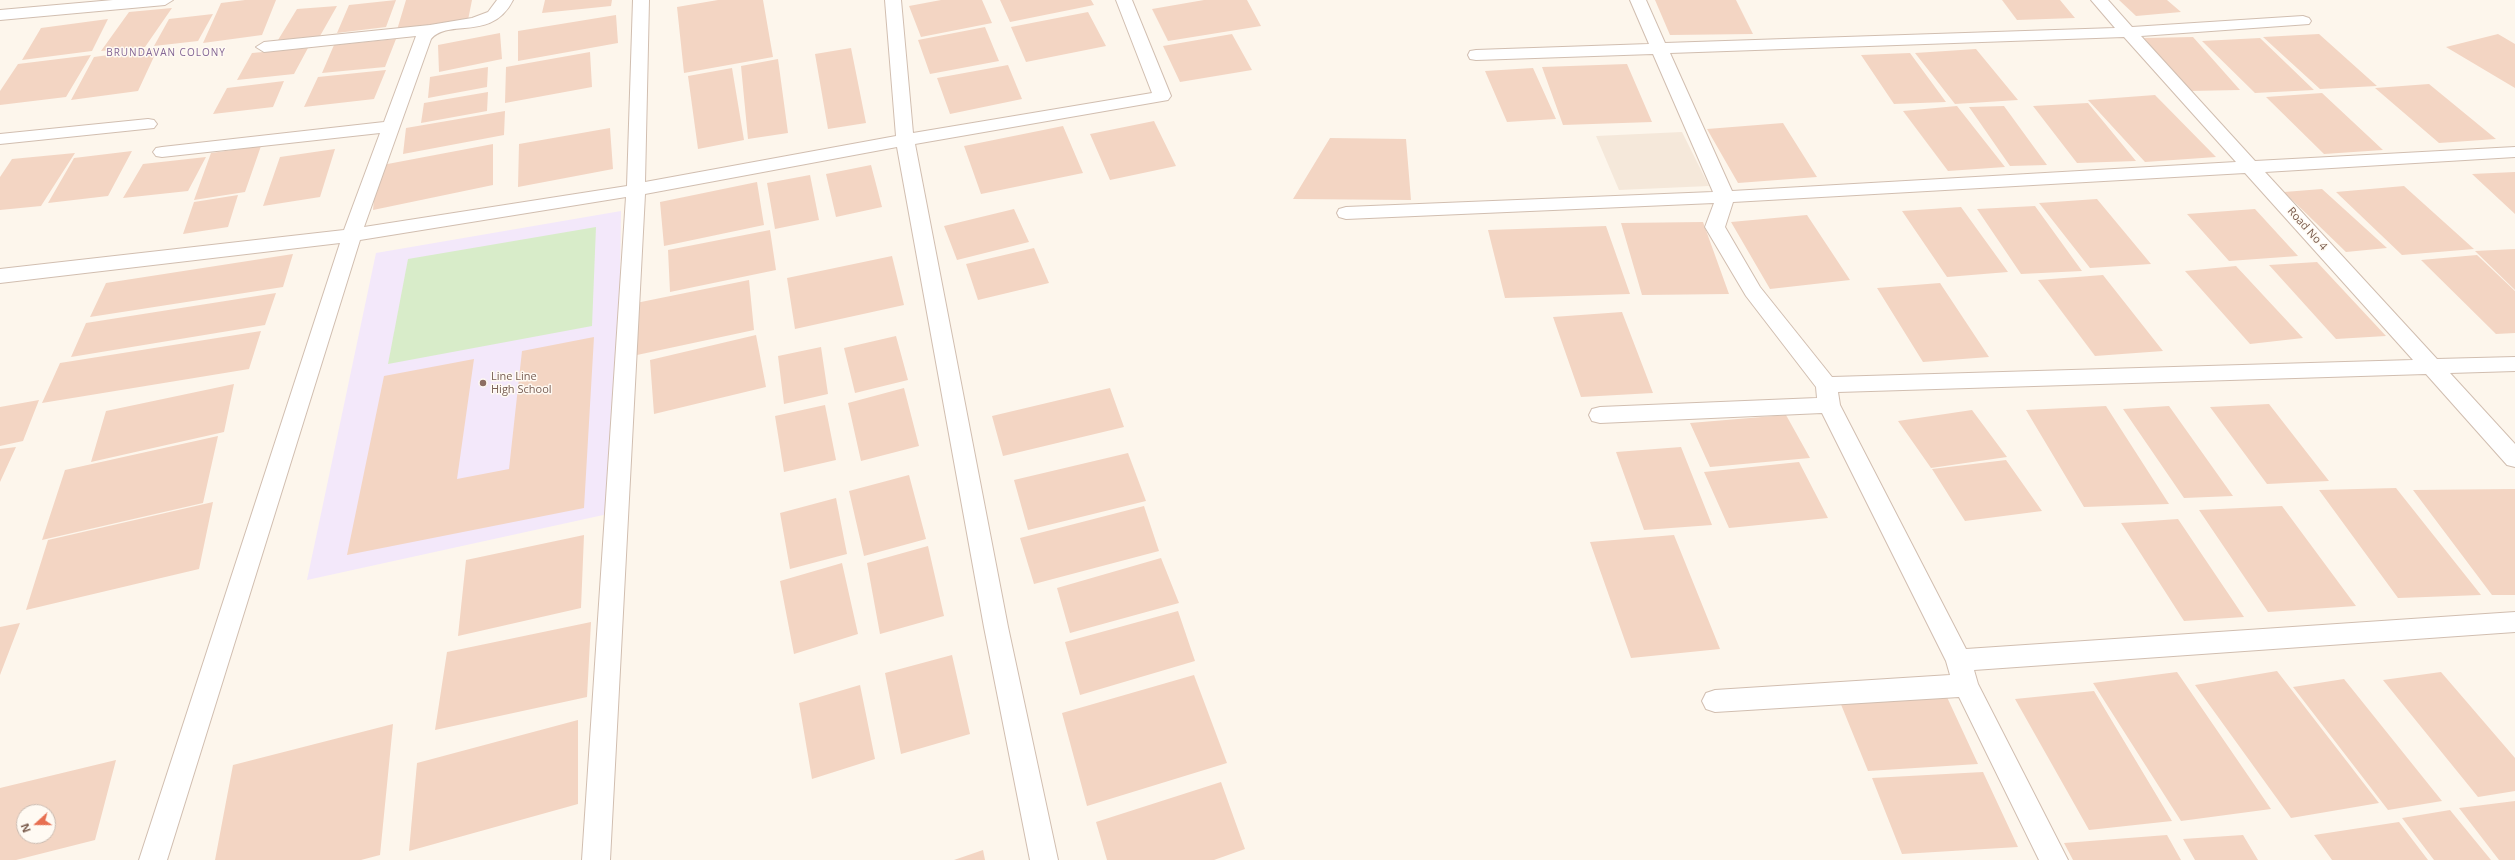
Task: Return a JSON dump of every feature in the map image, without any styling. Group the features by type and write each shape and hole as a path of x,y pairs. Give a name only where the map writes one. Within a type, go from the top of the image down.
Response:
{"street":[{"path":"0,26 5,14 22,0"},
{"path":"5,14 165,0"},
{"path":"264,47 430,30 446,25 484,21 498,13 505,0"},
{"path":"596,860 636,190 641,0"},
{"path":"893,0 905,140 995,619 1044,860"},
{"path":"0,276 352,234 636,190 905,140 1162,96 1124,0"},
{"path":"1638,0 1661,49 1725,198 1715,227 1753,291 1827,395 1959,660 1966,685 2054,860"},
{"name":"Road No 4","path":"2099,0 2434,367 2515,459"},
{"path":"1476,55 2128,32 2303,21"},
{"path":"154,860 352,234 423,38 430,30"},
{"path":"0,139 148,124"},
{"path":"162,152 390,127"},
{"path":"1346,213 1725,198 2515,152"},
{"path":"1600,415 1827,395 2515,364"},
{"path":"1959,660 2515,622"},
{"path":"1715,701 1966,685"}],"shaded area":[{"path":"1682,132 1709,186 1619,190 1596,136"},
{"name":"Line Line High School","path":"621,211 617,512 307,580 376,253"}],"green space":[{"path":"596,227 592,326 388,364 408,259"}],"building":[{"path":"245,0 276,0 262,35 203,43 221,3"},
{"path":"396,0 386,27 337,33 349,5"},
{"path":"406,0 472,0 468,20 397,30"},
{"path":"545,0 612,0 611,6 542,13"},
{"path":"718,0 763,0 773,57 684,73 677,7"},
{"path":"941,0 982,0 992,23 921,37 909,6"},
{"path":"1000,0 1091,0 1094,5 1010,22"},
{"path":"1204,0 1247,0 1261,26 1168,41 1152,9"},
{"path":"1655,0 1736,0 1753,34 1670,35"},
{"path":"2002,0 2060,0 2075,18 2017,20"},
{"path":"2119,0 2167,0 2181,12 2136,16"},
{"path":"337,6 320,36 278,40 297,9"},
{"path":"172,8 145,47 101,51 129,12"},
{"path":"1088,12 1106,46 1026,62 1011,27"},
{"path":"213,14 198,41 154,46 169,19"},
{"path":"616,15 618,43 518,61 518,31"},
{"path":"108,19 92,51 22,60 41,28"},
{"path":"985,27 999,61 930,74 918,40"},
{"path":"500,33 502,59 439,72 438,45"},
{"path":"1232,34 1252,70 1180,82 1163,46"},
{"path":"2319,34 2377,86 2320,89 2263,37"},
{"path":"2498,34 2515,44 2515,88 2446,47"},
{"path":"2193,37 2240,90 2189,91 2144,38"},
{"path":"2260,38 2314,90 2255,93 2202,41"},
{"path":"396,39 385,67 322,73 334,45"},
{"path":"158,48 138,91 71,100 94,57"},
{"path":"308,48 294,74 237,80 252,53"},
{"path":"851,48 866,123 828,129 815,54"},
{"path":"1976,49 2018,100 1955,104 1915,53"},
{"path":"590,52 592,87 505,103 506,67"},
{"path":"1910,53 1946,102 1894,104 1861,55"},
{"path":"91,55 66,97 0,105 0,91 18,64"},
{"path":"778,59 788,133 748,139 741,66"},
{"path":"1627,64 1652,122 1563,125 1542,67"},
{"path":"1008,65 1022,99 950,114 937,78"},
{"path":"488,67 487,87 428,98 430,77"},
{"path":"732,68 744,140 698,149 688,76"},
{"path":"1533,68 1556,119 1507,122 1485,71"},
{"path":"386,70 374,99 304,107 318,77"},
{"path":"284,81 273,107 213,114 227,88"},
{"path":"2429,84 2496,139 2439,143 2375,88"},
{"path":"488,92 487,111 421,123 424,103"},
{"path":"2322,93 2383,150 2324,154 2266,97"},
{"path":"2155,95 2216,157 2145,162 2088,100"},
{"path":"2088,103 2136,161 2077,163 2033,106"},
{"path":"1957,106 2005,167 1948,171 1903,111"},
{"path":"2004,106 2047,165 2010,166 1969,107"},
{"path":"505,111 504,135 403,154 406,128"},
{"path":"1154,121 1176,166 1110,180 1090,134"},
{"path":"1783,123 1817,177 1738,183 1707,129"},
{"path":"1063,126 1083,173 981,194 964,146"},
{"path":"610,128 613,169 518,187 519,144"},
{"path":"1330,138 1406,139 1411,200 1293,199"},
{"path":"493,144 493,185 373,210 377,166"},
{"path":"261,146 245,192 194,200 211,153"},
{"path":"335,149 320,197 263,206 280,157"},
{"path":"132,151 108,196 48,203 74,158"},
{"path":"75,153 41,206 0,210 0,177 12,159"},
{"path":"206,157 188,191 123,198 143,164"},
{"path":"871,165 882,207 836,217 826,174"},
{"path":"2515,172 2515,214 2472,174"},
{"path":"810,175 819,220 775,229 767,183"},
{"path":"757,182 764,225 664,246 660,202"},
{"path":"2404,186 2474,249 2402,255 2336,192"},
{"path":"2322,189 2387,248 2346,252 2284,192"},
{"path":"238,195 228,227 183,234 194,202"},
{"path":"2097,199 2151,264 2090,268 2039,203"},
{"path":"2035,206 2082,271 2021,274 1977,209"},
{"path":"1961,207 2008,272 1947,277 1902,211"},
{"path":"1014,209 1029,242 957,260 944,226"},
{"path":"2255,209 2298,256 2229,261 2187,214"},
{"path":"1807,215 1850,280 1770,289 1731,222"},
{"path":"1703,222 1729,294 1642,295 1621,223"},
{"path":"1606,226 1630,294 1505,298 1488,230"},
{"path":"770,230 776,270 670,292 668,250"},
{"path":"1034,248 1049,283 978,300 966,264"},
{"path":"2515,249 2515,290 2475,251"},
{"path":"293,254 283,287 90,317 106,283"},
{"path":"2477,255 2515,291 2515,333 2496,334 2421,260"},
{"path":"892,256 904,305 795,329 787,278"},
{"path":"2317,262 2386,336 2336,339 2269,265"},
{"path":"2236,266 2303,338 2250,344 2185,271"},
{"path":"2103,275 2163,351 2095,356 2038,280"},
{"path":"749,280 754,330 637,355 636,303"},
{"path":"1940,283 1989,357 1923,362 1877,288"},
{"path":"276,293 265,325 71,357 86,323"},
{"path":"1622,312 1653,393 1581,397 1553,317"},
{"path":"261,331 249,369 42,403 60,363"},
{"path":"756,335 766,387 654,414 650,360"},
{"path":"896,336 908,380 855,393 844,348"},
{"path":"594,337 584,508 347,555 384,376 474,359 457,479 509,469 522,351"},
{"path":"821,347 828,394 784,404 778,356"},
{"path":"234,384 224,432 91,462 106,411"},
{"path":"904,388 919,446 861,461 848,403"},
{"path":"1110,388 1124,427 1003,456 992,416"},
{"path":"39,400 23,441 0,446 0,407"},
{"path":"2269,404 2329,481 2267,484 2210,407"},
{"path":"825,405 836,460 784,472 775,416"},
{"path":"2106,406 2169,504 2084,507 2026,410"},
{"path":"2169,406 2233,496 2184,498 2123,409"},
{"path":"1972,410 2007,457 1931,468 1898,421"},
{"path":"1786,415 1810,458 1710,467 1690,423"},
{"path":"218,436 203,503 42,540 65,470"},
{"path":"16,447 0,482 0,449"},
{"path":"1681,447 1712,525 1644,530 1616,452"},
{"path":"1128,453 1146,501 1028,530 1014,480"},
{"path":"2006,460 2042,511 1965,521 1932,469"},
{"path":"1799,462 1828,518 1729,528 1704,472"},
{"path":"909,475 926,539 864,556 849,491"},
{"path":"2396,488 2481,595 2398,598 2319,490"},
{"path":"2515,489 2515,595 2492,595 2413,490"},
{"path":"836,498 847,554 790,569 780,513"},
{"path":"213,502 199,569 26,610 48,540"},
{"path":"1144,506 1159,551 1034,584 1020,538"},
{"path":"2282,506 2356,606 2268,612 2199,510"},
{"path":"2178,519 2244,617 2184,621 2121,523"},
{"path":"584,535 581,608 458,636 466,560"},
{"path":"1674,535 1720,649 1631,658 1590,542"},
{"path":"928,546 944,616 880,634 867,563"},
{"path":"1161,558 1179,603 1070,633 1057,588"},
{"path":"842,563 858,634 794,654 780,581"},
{"path":"1178,611 1195,661 1080,695 1065,642"},
{"path":"591,622 587,697 435,730 447,652"},
{"path":"20,623 0,675 0,627"},
{"path":"952,655 970,734 901,754 885,673"},
{"path":"2277,671 2379,803 2291,818 2195,685"},
{"path":"2177,672 2271,809 2181,821 2093,683"},
{"path":"2441,672 2515,758 2515,791 2478,797 2383,680"},
{"path":"1194,675 1227,763 1087,806 1062,713"},
{"path":"2344,679 2442,801 2388,810 2293,687"},
{"path":"860,685 875,759 812,779 799,703"},
{"path":"2094,691 2172,821 2089,830 2015,699"},
{"path":"1946,695 1978,764 1868,771 1840,702"},
{"path":"578,720 578,804 409,851 417,763"},
{"path":"393,724 380,855 361,860 215,860 233,765"},
{"path":"116,760 95,840 16,860 0,860 0,788"},
{"path":"1983,772 2018,847 1902,854 1872,778"},
{"path":"1221,782 1245,849 1214,860 1107,860 1096,822"},
{"path":"2515,801 2515,860 2499,860 2459,808"},
{"path":"2450,810 2491,860 2434,860 2402,818"},
{"path":"2399,822 2428,860 2332,860 2314,835"},
{"path":"2167,835 2181,860 2073,860 2064,843"},
{"path":"2243,835 2258,860 2195,860 2183,839"},
{"path":"983,850 985,860 954,860"}],"place":[{"name":"Line Line High School","path":"483,383"}],"district":[{"name":"BRUNDAVAN COLONY","path":"166,53"}]}
